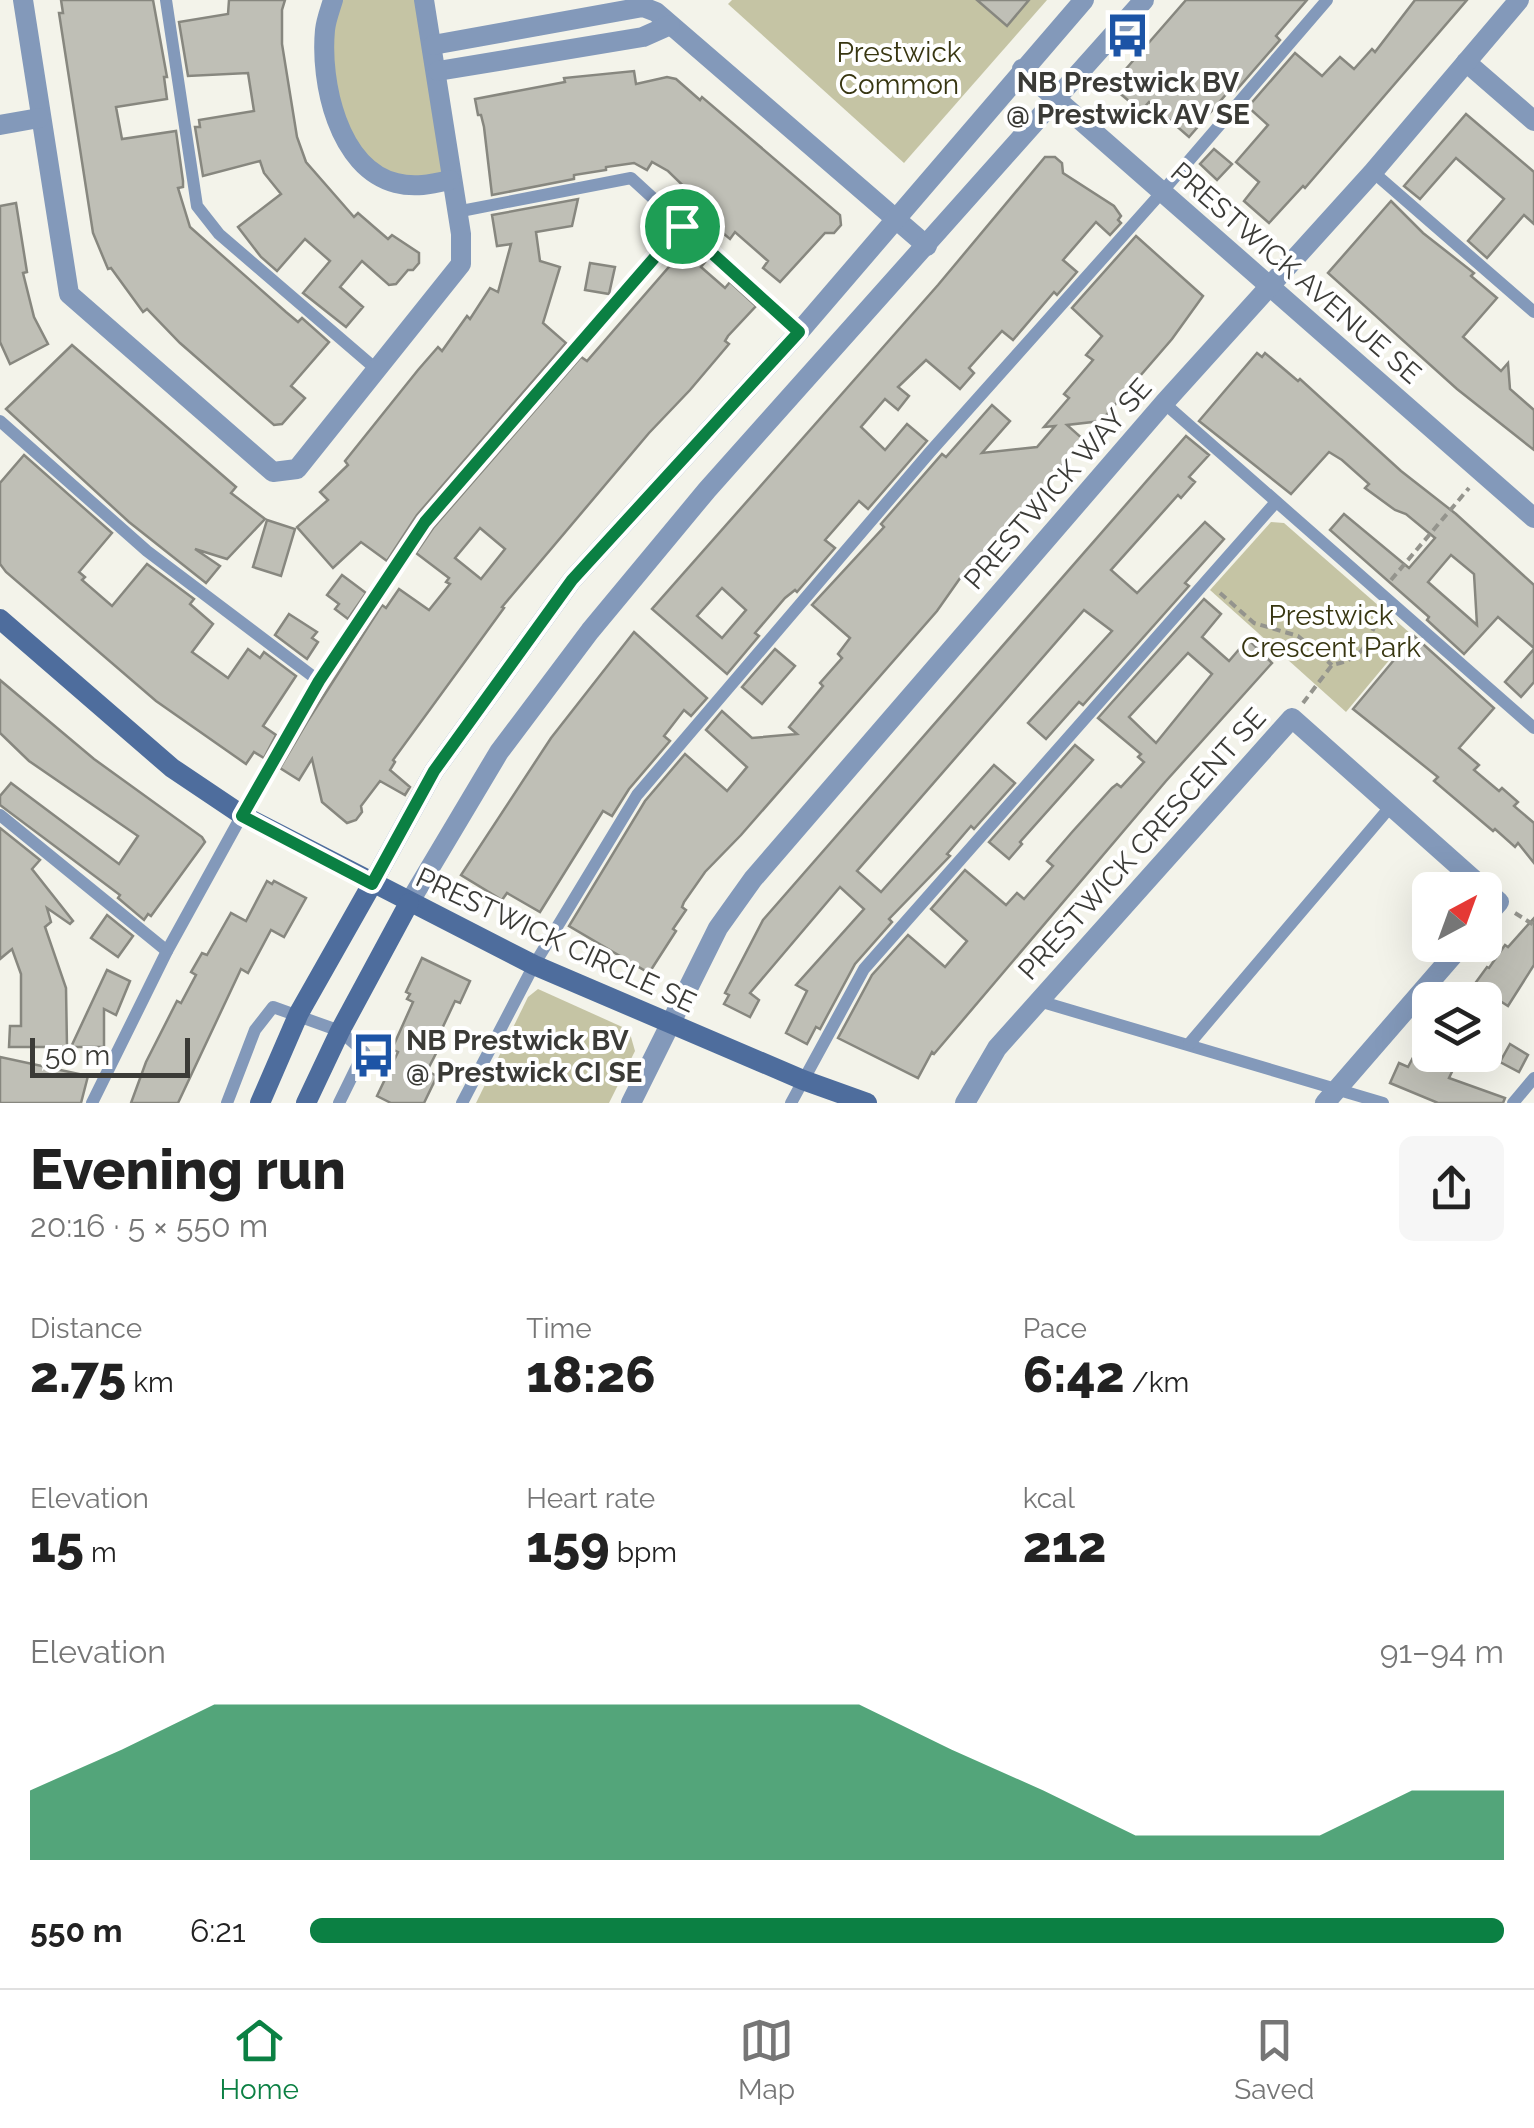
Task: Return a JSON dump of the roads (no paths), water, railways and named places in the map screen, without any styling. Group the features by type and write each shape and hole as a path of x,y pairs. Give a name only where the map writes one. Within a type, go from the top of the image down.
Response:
{"street":[{"path":"22,0 70,294 273,472 297,469 461,264 461,234 424,0"},
{"path":"333,0 325,30 327,75 330,99 345,142 367,168 394,183 424,186 450,180"},
{"path":"260,1103 298,1014 434,771 572,580 799,332 1084,0"},
{"path":"306,1103 408,903 499,752 590,631 708,490 1144,0"},
{"name":"PRESTWICK WAY SE","path":"631,1103 718,928 753,879 1519,0"},
{"path":"433,45 643,7 656,12 927,246"},
{"path":"438,72 643,37 670,24"},
{"path":"1466,62 1534,121"},
{"name":"PRESTWICK AVENUE SE","path":"1022,69 1534,518"},
{"path":"0,126 39,118"},
{"name":"PRESTWICK CIRCLE SE","path":"0,618 172,768 242,816 534,965 803,1080 867,1103"},
{"name":"PRESTWICK CRESCENT SE","path":"965,1103 996,1048 1292,718 1465,872"},
{"path":"1330,1097 1447,962"}],"lane":[{"path":"166,0 197,206 219,234 376,370"},
{"path":"462,1103 534,965 637,795 930,452 1328,0"},
{"path":"1373,172 1534,312"},
{"path":"456,212 631,178 799,332"},
{"path":"92,1103 167,951 319,681 425,522 682,226"},
{"path":"1164,404 1534,728"},
{"path":"0,422 147,552 319,681"},
{"path":"792,1103 864,969 1276,502"},
{"path":"1189,1044 1391,806"},
{"path":"0,815 167,951"},
{"path":"1039,1001 1189,1044 1330,1097 1382,1103"},
{"path":"227,1103 256,1030 273,1006 340,1031 364,1052 339,1103"},
{"path":"1512,1103 1534,1078"}],"place":[{"name":"NB Prestwick BV @ Prestwick AV SE","path":"1128,36"},
{"name":"NB Prestwick BV @ Prestwick CI SE","path":"373,1056"}],"park label":[{"name":"Prestwick Common","path":"899,68"},
{"name":"Prestwick Crescent Park","path":"1331,631"}]}
